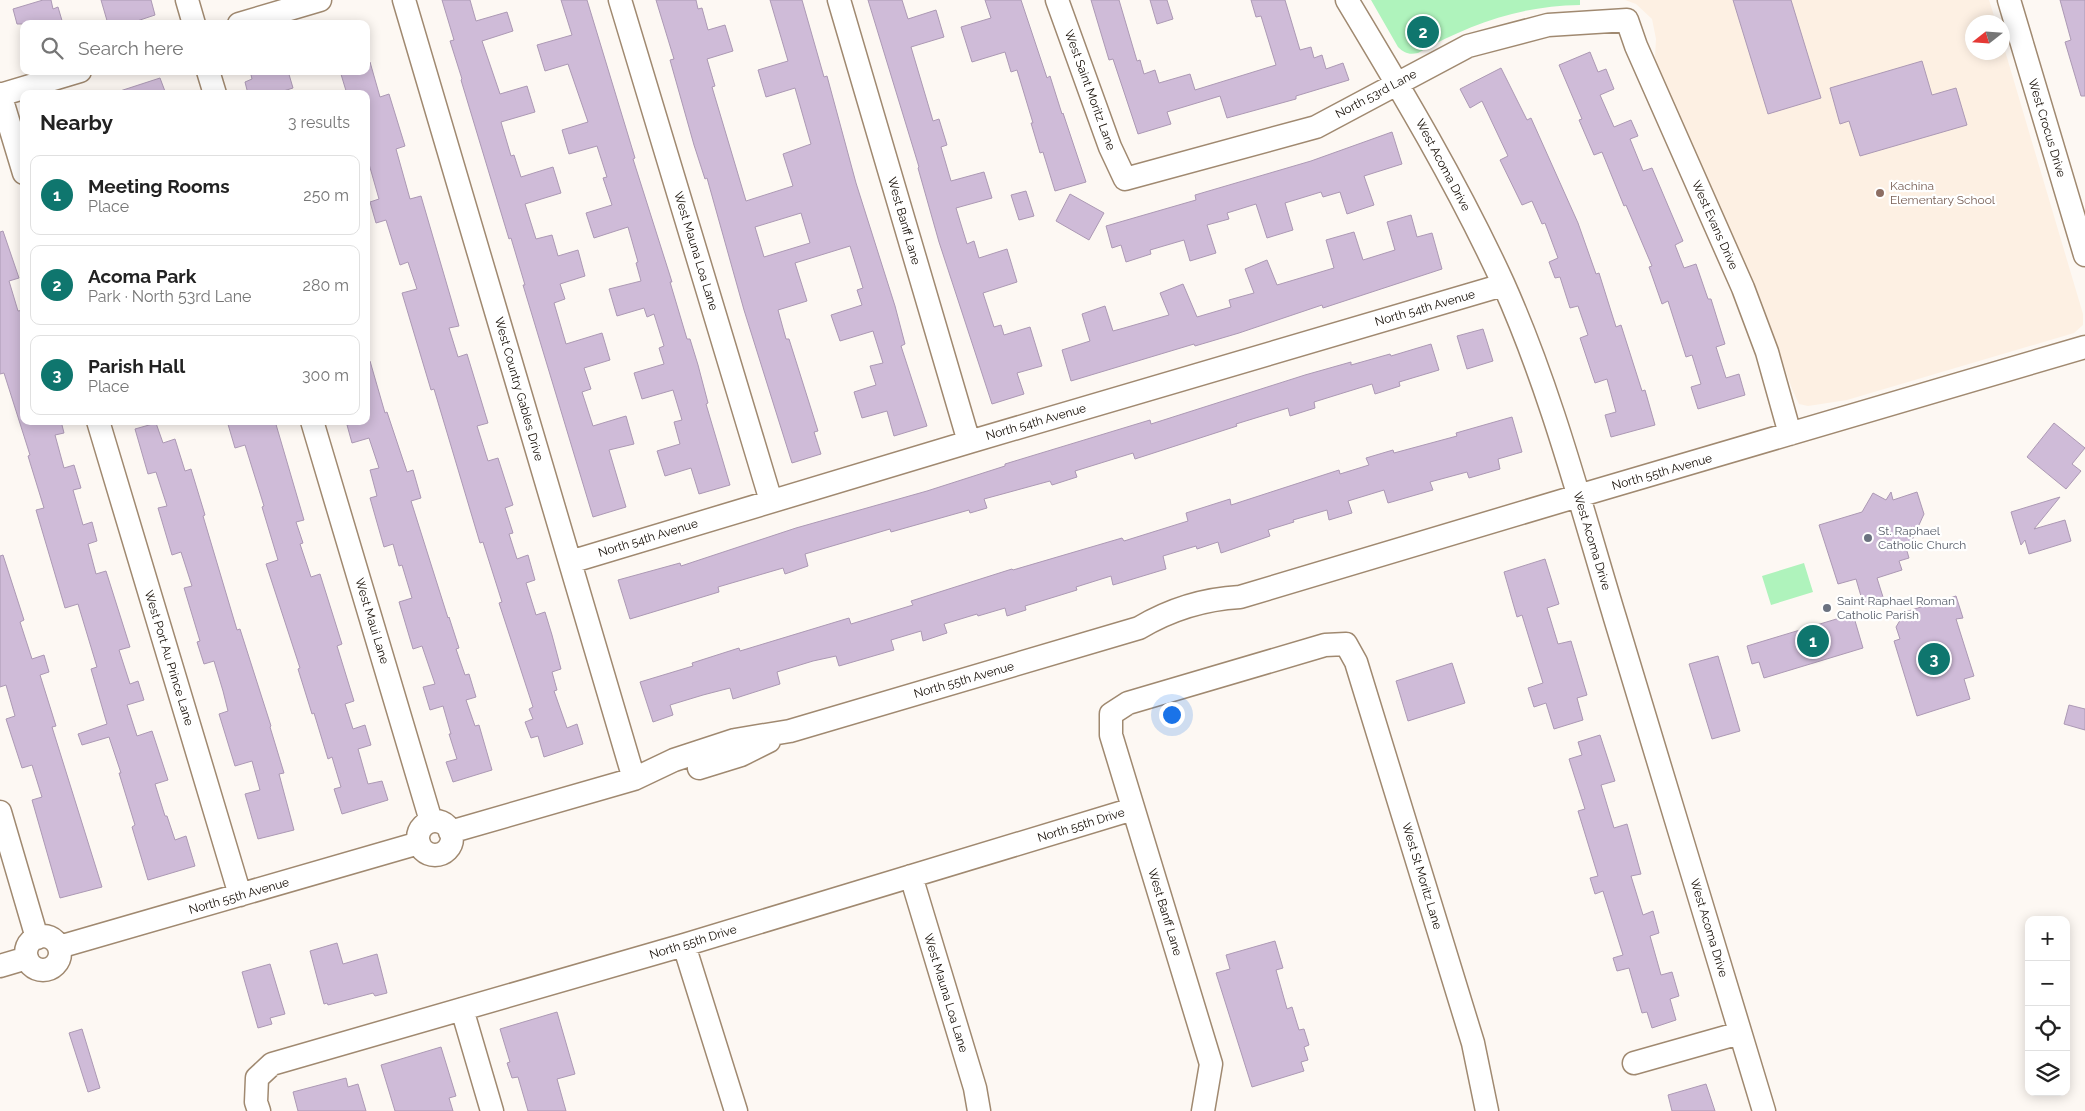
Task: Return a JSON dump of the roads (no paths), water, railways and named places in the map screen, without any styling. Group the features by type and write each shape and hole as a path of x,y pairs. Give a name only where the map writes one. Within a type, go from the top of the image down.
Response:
{"street":[{"path":"187,0 193,20"},
{"path":"252,20 320,0"},
{"name":"West Country Gables Drive","path":"404,0 634,779"},
{"name":"West Mauna Loa Lane","path":"620,0 772,502"},
{"name":"West Banff Lane","path":"838,0 969,442"},
{"name":"West Saint Moritz Lane","path":"1057,0 1110,147 1125,179"},
{"name":"West Acoma Drive","path":"1348,0 1438,154 1504,285 1541,382 1578,496 1764,1111"},
{"name":"West Crocus Drive","path":"2009,0 2085,255"},
{"name":"North 53rd Lane","path":"1125,179 1316,127 1468,46 1548,25 1627,20"},
{"name":"West Evans Drive","path":"1627,20 1636,46 1743,288 1767,352 1790,434"},
{"path":"20,160 0,95 67,75"},
{"path":"209,75 214,90"},
{"name":"North 54th Avenue","path":"570,562 969,442 1504,285"},
{"name":"North 55th Avenue","path":"441,826 634,779 680,774 741,755 790,731 1139,628 1161,615 1214,598 1240,597 2085,347"},
{"name":"West Port Au Prince Lane","path":"99,425 240,895"},
{"name":"West Maui Lane","path":"313,425 441,826"},
{"name":"West St Moritz Lane","path":"1111,714 1128,702 1325,645 1346,644 1356,662 1473,1044 1487,1111"},
{"name":"West Banff Lane","path":"1111,714 1111,735 1210,1064 1203,1111"},
{"name":"North 55th Drive","path":"259,1111 256,1102 256,1078 272,1064 684,945 1134,809"},
{"path":"0,812 37,938"},
{"path":"441,826 450,844 442,853 428,854 418,843 420,829 441,826"},
{"name":"North 55th Avenue","path":"59,948 418,843"},
{"name":"West Mauna Loa Lane","path":"911,876 975,1088 979,1111"},
{"path":"45,936 51,938 59,948 59,960 51,968 45,970 37,969 27,958 29,945 37,938 45,936"},
{"path":"684,945 736,1111"},
{"path":"0,966 27,958"},
{"path":"462,1009 492,1111"},
{"path":"1634,1063 1740,1033"}],"place":[{"name":"Acoma Park","path":"1423,32"},
{"name":"Kachina Elementary School","path":"1880,193"},
{"name":"St. Raphael Catholic Church","path":"1868,538"},
{"name":"Saint Raphael Roman Catholic Parish","path":"1827,608"},
{"name":"Meeting Rooms","path":"1813,641"},
{"name":"Parish Hall","path":"1934,659"}]}
